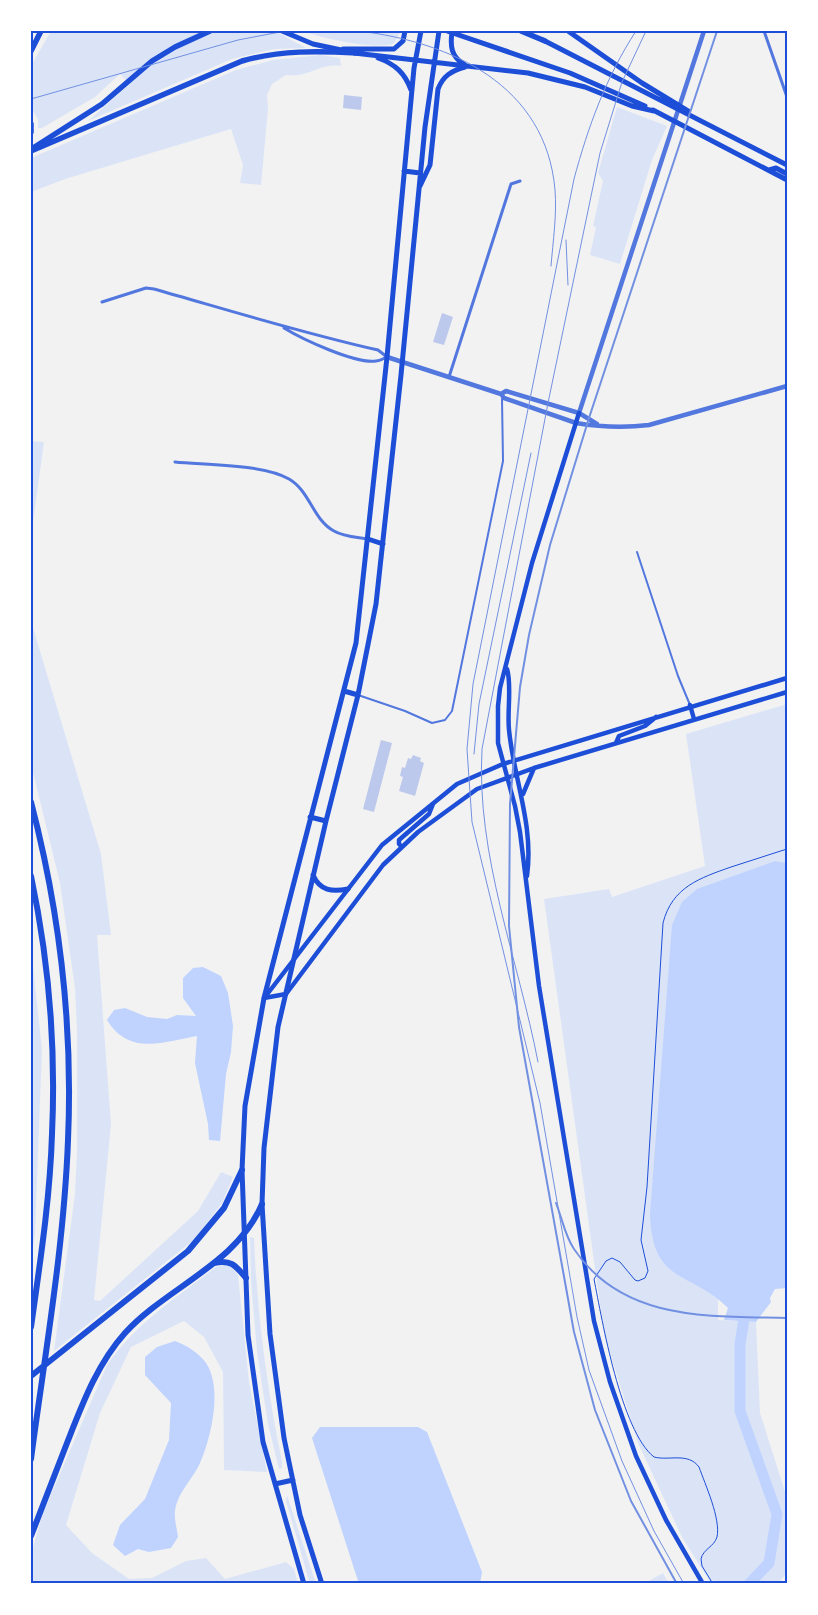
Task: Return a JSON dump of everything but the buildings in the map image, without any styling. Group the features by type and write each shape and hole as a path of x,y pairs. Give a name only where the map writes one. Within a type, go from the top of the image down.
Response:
{"highway":[{"path":"31,51 41,31"},
{"path":"31,150 102,104 130,78 175,47 210,31"},
{"path":"521,31 545,41"},
{"path":"31,150 242,61 259,56 305,51 360,54"},
{"path":"31,124 31,132"},
{"path":"31,802 58,931 66,1001 70,1072 66,1176 31,1459"},
{"path":"31,876 40,926 48,994 53,1100 47,1203 31,1327"},
{"path":"31,1376 188,1251 224,1208 242,1170"},
{"path":"31,1536 75,1422 102,1364 121,1338 139,1320 244,1236 254,1222 262,1204"},
{"path":"212,1263 232,1262 246,1278"}],"main road":[{"path":"282,31 313,44 389,62 408,80 412,92"},
{"path":"338,49 394,49 403,41 405,31"},
{"path":"304,1584 263,1442 248,1335 242,1170 246,1106 264,998 356,643 387,357 415,60 420,31"},
{"path":"322,1584 300,1515 270,1334 262,1204 267,1108 277,1037 286,994 326,821 358,695 375,612 403,361 420,173 433,62 439,31"},
{"path":"447,31 570,73 654,111 787,180"},
{"path":"452,31 450,46 452,52 461,63 469,66"},
{"path":"530,31 545,41 787,164"},
{"path":"568,31 642,83 725,133"},
{"path":"360,54 545,76 585,87 632,106 654,111"},
{"path":"419,189 430,165 438,90 441,81 451,72 469,66"},
{"path":"769,170 776,168 787,174"},
{"path":"404,171 420,173"},
{"path":"579,413 532,563 507,668 500,688 498,744 515,806 527,880 539,986 594,1320 610,1382 633,1447 657,1502 703,1584"},
{"path":"368,539 383,544"},
{"path":"507,668 510,676 508,719 514,760 527,819 529,859 527,880"},
{"path":"264,998 382,845 457,784 514,760 690,705 787,678"},
{"path":"344,691 358,695"},
{"path":"264,998 286,994 383,865 402,847 466,796 488,783 787,692"},
{"path":"690,705 694,719"},
{"path":"616,743 619,736 645,726 657,716"},
{"path":"522,795 534,768"},
{"path":"402,847 399,844 399,840 429,814 433,803"},
{"path":"310,817 326,821"},
{"path":"313,875 316,882 328,891 348,889"},
{"path":"275,1484 293,1480"}],"street":[{"path":"579,413 669,144 704,31"},
{"path":"764,31 787,97"},
{"path":"449,377 511,184 520,181"},
{"path":"102,302 146,288 154,289 281,327 304,330 378,350 387,357 501,394 504,398 576,423 618,427 649,425 787,386"},
{"path":"281,327 302,339 358,358 377,361 387,357"},
{"path":"501,394 506,391 579,413 597,424"},
{"path":"175,462 262,470 282,475 304,491 328,528 343,535 368,539"}],"lane":[{"path":"358,695 436,723 445,720 452,711 503,461 501,394"},
{"path":"637,552 678,676 690,705"}],"path":[{"path":"713,1584 702,1566 702,1555 712,1546 717,1535 714,1512 699,1467 694,1462 683,1458 654,1457 639,1440 610,1355 594,1278 606,1262 612,1258 620,1262 635,1280 638,1281 645,1278 648,1271 641,1240 647,1187 664,923 670,905 677,894 695,880 787,849"}],"shaded area":[{"path":"51,31 275,31 306,48 274,49 232,59 88,121 130,84 120,74 95,97 42,128 38,128 38,119 31,108 31,66"},
{"path":"303,31 401,31 394,43 387,45 363,45 322,37"},
{"path":"321,55 340,58 341,66 286,75 272,84 267,95 268,109 261,185 240,183 243,165 231,129 65,179 31,192 31,158 236,70 273,60"},
{"path":"617,107 667,126 652,160 620,264 590,255 596,227 593,226 603,181 598,173"},
{"path":"31,441 44,442 31,537"},
{"path":"31,621 101,854 111,935 97,935 111,1124 94,1300 100,1301 198,1211 221,1172 233,1177 222,1203 195,1239 54,1351 75,1194 77,1030 75,988 60,883 31,764"},
{"path":"787,704 787,863 775,861 713,1296 718,1299 718,1320 756,1322 760,1413 787,1498 787,1572 778,1584 717,1584 714,1580 710,1582 682,1537 638,1443 604,1334 544,899 609,889 612,897 705,866 686,734"},
{"path":"31,948 42,1050 35,1233 31,1263"},
{"path":"250,1237 254,1238 264,1351 282,1462 282,1468 279,1469 268,1424 257,1352 251,1280"},
{"path":"225,1265 233,1268 238,1275 249,1382 267,1472 224,1470 223,1372 204,1337 184,1321 131,1347 100,1413 66,1525 92,1553 129,1579 152,1578 186,1561 206,1558 225,1579 286,1562 294,1569 298,1584 31,1584 31,1554 43,1513 107,1365 130,1337 157,1312 216,1267"},
{"path":"287,1495 316,1584 310,1584 286,1501"},
{"path":"663,1573 669,1584 645,1584 645,1583"}],"water":[{"path":"775,861 787,863 787,1288 775,1289 770,1298 771,1302 756,1322 724,1320 728,1308 714,1296 666,1265 658,1253 652,1237 650,1214 672,925 682,902 697,889"},
{"path":"203,967 221,976 228,993 233,1026 231,1052 226,1074 220,1141 209,1140 208,1124 195,1063 197,1036 159,1043 136,1042 126,1039 107,1020 114,1010 125,1008 147,1017 167,1019 177,1015 196,1016 183,998 183,978 193,968"},
{"path":"175,1341 188,1347 200,1356 211,1373 214,1386 214,1413 208,1440 200,1463 176,1504 175,1517 178,1537 171,1548 149,1552 138,1549 125,1556 113,1545 120,1525 145,1499 169,1440 171,1403 145,1375 145,1357 157,1347"},
{"path":"320,1427 418,1427 427,1432 482,1572 480,1584 359,1584 312,1438"}],"waterway":[{"path":"746,1307 740,1344 740,1411 777,1514 769,1563 749,1584"}],"tram line":[{"path":"31,99 238,40 285,31"},
{"path":"359,31 427,46 459,58 488,75 513,96 534,122 548,153 555,190 551,266"},
{"path":"636,31 625,48 599,103 585,140 574,179 473,684 467,749 472,822 540,1103 577,1317 589,1370 622,1461 654,1531 684,1584"},
{"path":"538,1062 492,868 485,828 482,789 482,749 548,403 600,153 622,82 646,31"},
{"path":"566,240 568,285"},
{"path":"474,754 479,704 531,453"}],"railway":[{"path":"677,1584 631,1501 595,1410 574,1332 519,1027 509,926 510,804 520,687 529,635 550,545 589,418 717,31"},
{"path":"556,1203 566,1233 574,1249 594,1273 617,1290 643,1302 670,1310 699,1315 787,1318"}]}
